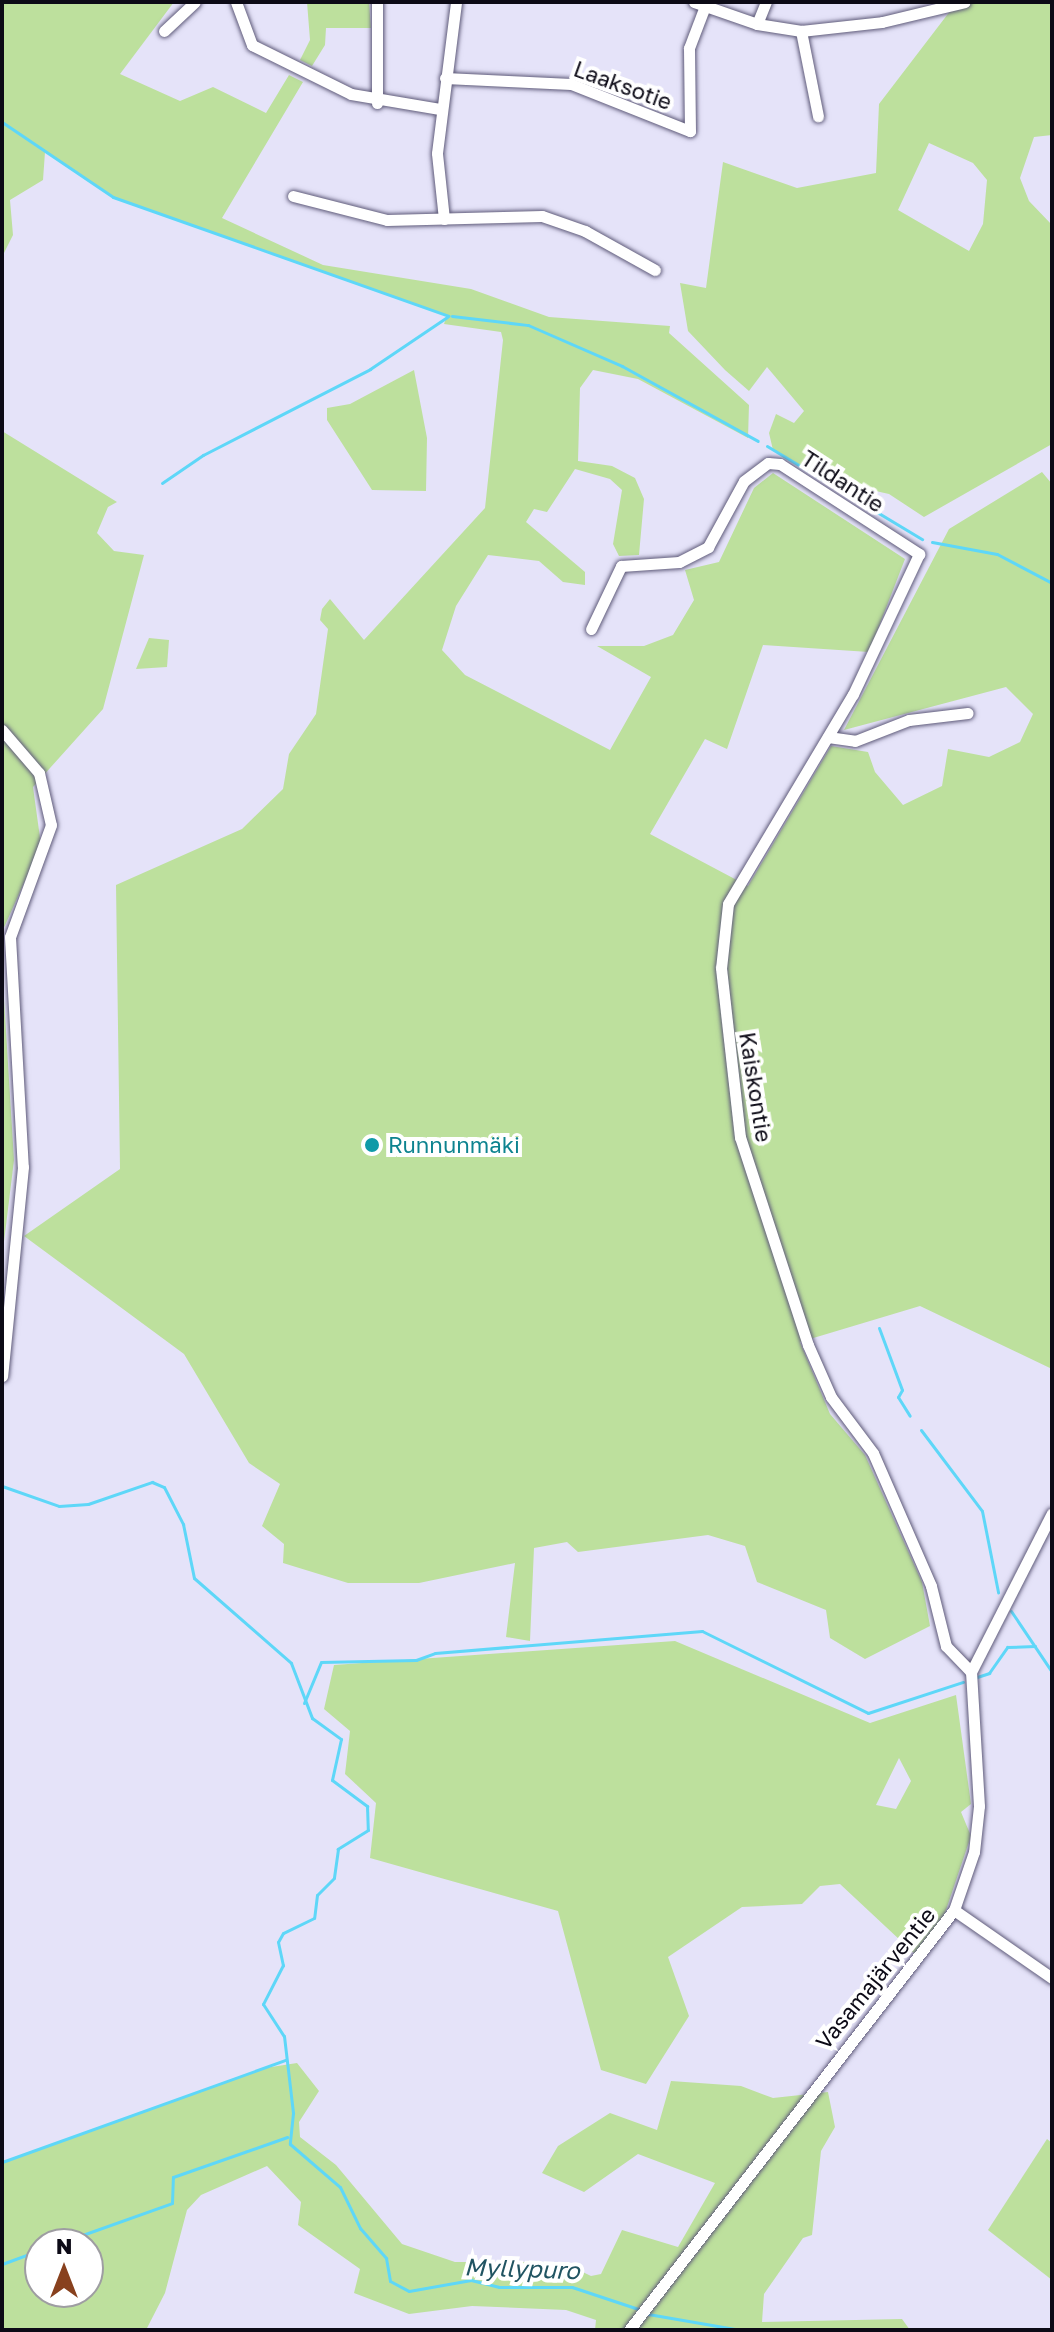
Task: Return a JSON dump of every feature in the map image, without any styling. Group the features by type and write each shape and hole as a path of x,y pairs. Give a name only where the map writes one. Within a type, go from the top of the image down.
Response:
{"street":[{"path":"164,31 195,2"},
{"path":"236,2 252,45 377,103 440,109"},
{"path":"377,2 377,103"},
{"path":"444,219 437,172 440,109 456,2"},
{"path":"757,24 766,2"},
{"path":"699,4 757,24 801,31 882,22 965,2"},
{"name":"Laaksotie","path":"445,78 571,84 690,131 689,48 699,4"},
{"path":"801,31 818,116"},
{"path":"293,196 361,218 542,216 585,231 655,270"},
{"name":"Tildantie","path":"591,629 621,566 679,562 708,547 751,471 768,463 780,464 919,554"},
{"name":"Kaiskontie","path":"919,554 885,636 724,916 721,978 735,1110 808,1345 831,1397 882,1471 931,1586 946,1646 971,1672"},
{"path":"828,737 855,741 909,720 968,713"},
{"path":"2,730 39,773 51,825 10,937 23,1167 2,1376"},
{"path":"971,1672 1052,1513"},
{"name":"Vasamajärventie","path":"629,2330 954,1910 974,1852 979,1806 971,1672"},
{"path":"954,1910 1052,1978"}],"green space":[{"path":"2,2 174,2 120,74 180,101 213,87 266,113 289,75 303,82 222,218 323,265 471,289 549,317 670,326 669,333 749,405 748,438 638,379 593,370 580,388 578,461 612,466 635,478 644,499 639,555 619,556 613,544 622,490 610,479 575,469 547,512 534,509 526,522 585,572 585,585 563,582 539,561 488,555 456,606 442,650 465,675 610,750 651,677 597,646 644,646 673,635 694,600 685,570 719,562 754,488 773,473 905,559 869,652 763,645 727,749 705,739 650,834 748,886 831,746 868,752 875,772 903,805 942,786 948,749 989,757 1020,742 1033,714 1006,687 844,730 949,529 1042,472 1052,484 1052,1369 920,1306 800,1342 830,1414 865,1455 922,1582 930,1626 865,1659 830,1638 826,1610 757,1582 745,1546 708,1535 578,1552 567,1542 534,1548 530,1641 506,1637 515,1563 419,1583 348,1583 283,1563 284,1544 262,1526 280,1484 249,1463 184,1354 24,1236 120,1169 116,885 242,829 283,789 289,754 316,714 328,629 320,620 322,609 330,599 364,640 485,508 503,340 501,332 444,324 447,315 113,197 45,152 43,180 10,200 13,235 2,257"},
{"path":"307,2 369,2 371,28 326,28 325,45 312,66 300,60 310,40"},
{"path":"957,2 1052,2 1052,135 1034,137 1020,178 1029,201 1052,225 1052,444 924,517 889,494 822,479 773,450 769,433 776,414 794,423 804,411 767,367 749,391 725,370 688,331 680,283 706,288 723,162 797,188 876,173 879,104","holes":["929,143 973,163 987,180 983,224 969,251 898,210"]},
{"path":"414,370 427,438 426,491 372,490 327,420 327,408 350,404"},
{"path":"2,431 117,502 108,507 97,533 114,551 144,555 103,709 33,787 41,845 2,932"},
{"path":"149,638 169,640 167,667 136,669"},
{"path":"2,967 14,1160 2,1258"},
{"path":"675,1641 870,1723 956,1695 971,1804 961,1812 971,1836 945,1913 916,1955 840,1884 820,1886 802,1904 742,1907 668,1957 689,2016 646,2084 601,2070 558,1911 370,1858 376,1803 345,1774 350,1731 324,1709 334,1665","holes":["899,1758 911,1781 896,1809 876,1805"]},
{"path":"297,2063 319,2091 299,2122 300,2137 336,2165 402,2244 455,2262 562,2262 591,2276 601,2274 622,2230 678,2247 715,2183 638,2154 584,2192 542,2173 558,2146 610,2113 657,2130 671,2081 741,2086 773,2098 828,2092 835,2127 821,2151 812,2235 803,2238 764,2294 762,2322 902,2319 910,2330 595,2330 596,2320 566,2310 472,2306 409,2314 354,2293 360,2269 298,2225 301,2202 267,2166 201,2195 187,2210 165,2293 146,2330 2,2330 2,2162 265,2068"},
{"path":"1047,2139 1052,2143 1052,2280 988,2230"}],"waterway":[{"path":"2,122 113,197 449,316"},
{"path":"452,316 528,325 622,366 758,441"},
{"path":"162,483 203,455 370,369 447,317"},
{"path":"767,446 922,539"},
{"path":"932,542 997,554 1052,583"},
{"path":"879,1328 902,1390 898,1397 910,1416"},
{"path":"921,1430 982,1511 998,1592"},
{"name":"Myllypuro","path":"2,1486 59,1506 88,1504 152,1482 164,1487 183,1524 194,1578 291,1663 312,1718 341,1739 332,1780 367,1806 368,1830 338,1849 334,1878 317,1895 314,1918 283,1933 278,1942 283,1965 263,2004 284,2036 293,2113 290,2144 340,2187 360,2228 386,2258 390,2281 409,2291 471,2280 499,2287 572,2287 641,2310"},
{"path":"1011,1611 1052,1672"},
{"path":"304,1703 321,1662 416,1660 435,1653 702,1631 868,1713 963,1682"},
{"path":"977,1677 989,1673 1007,1647 1035,1646"},
{"path":"2,2162 286,2060"},
{"path":"102,2228 172,2203 173,2177 287,2137"},
{"path":"2,2264 24,2256"},
{"name":"Myllypuro","path":"648,2314 741,2330"}],"place":[{"name":"Runnunmäki","path":"372,1145"}]}
